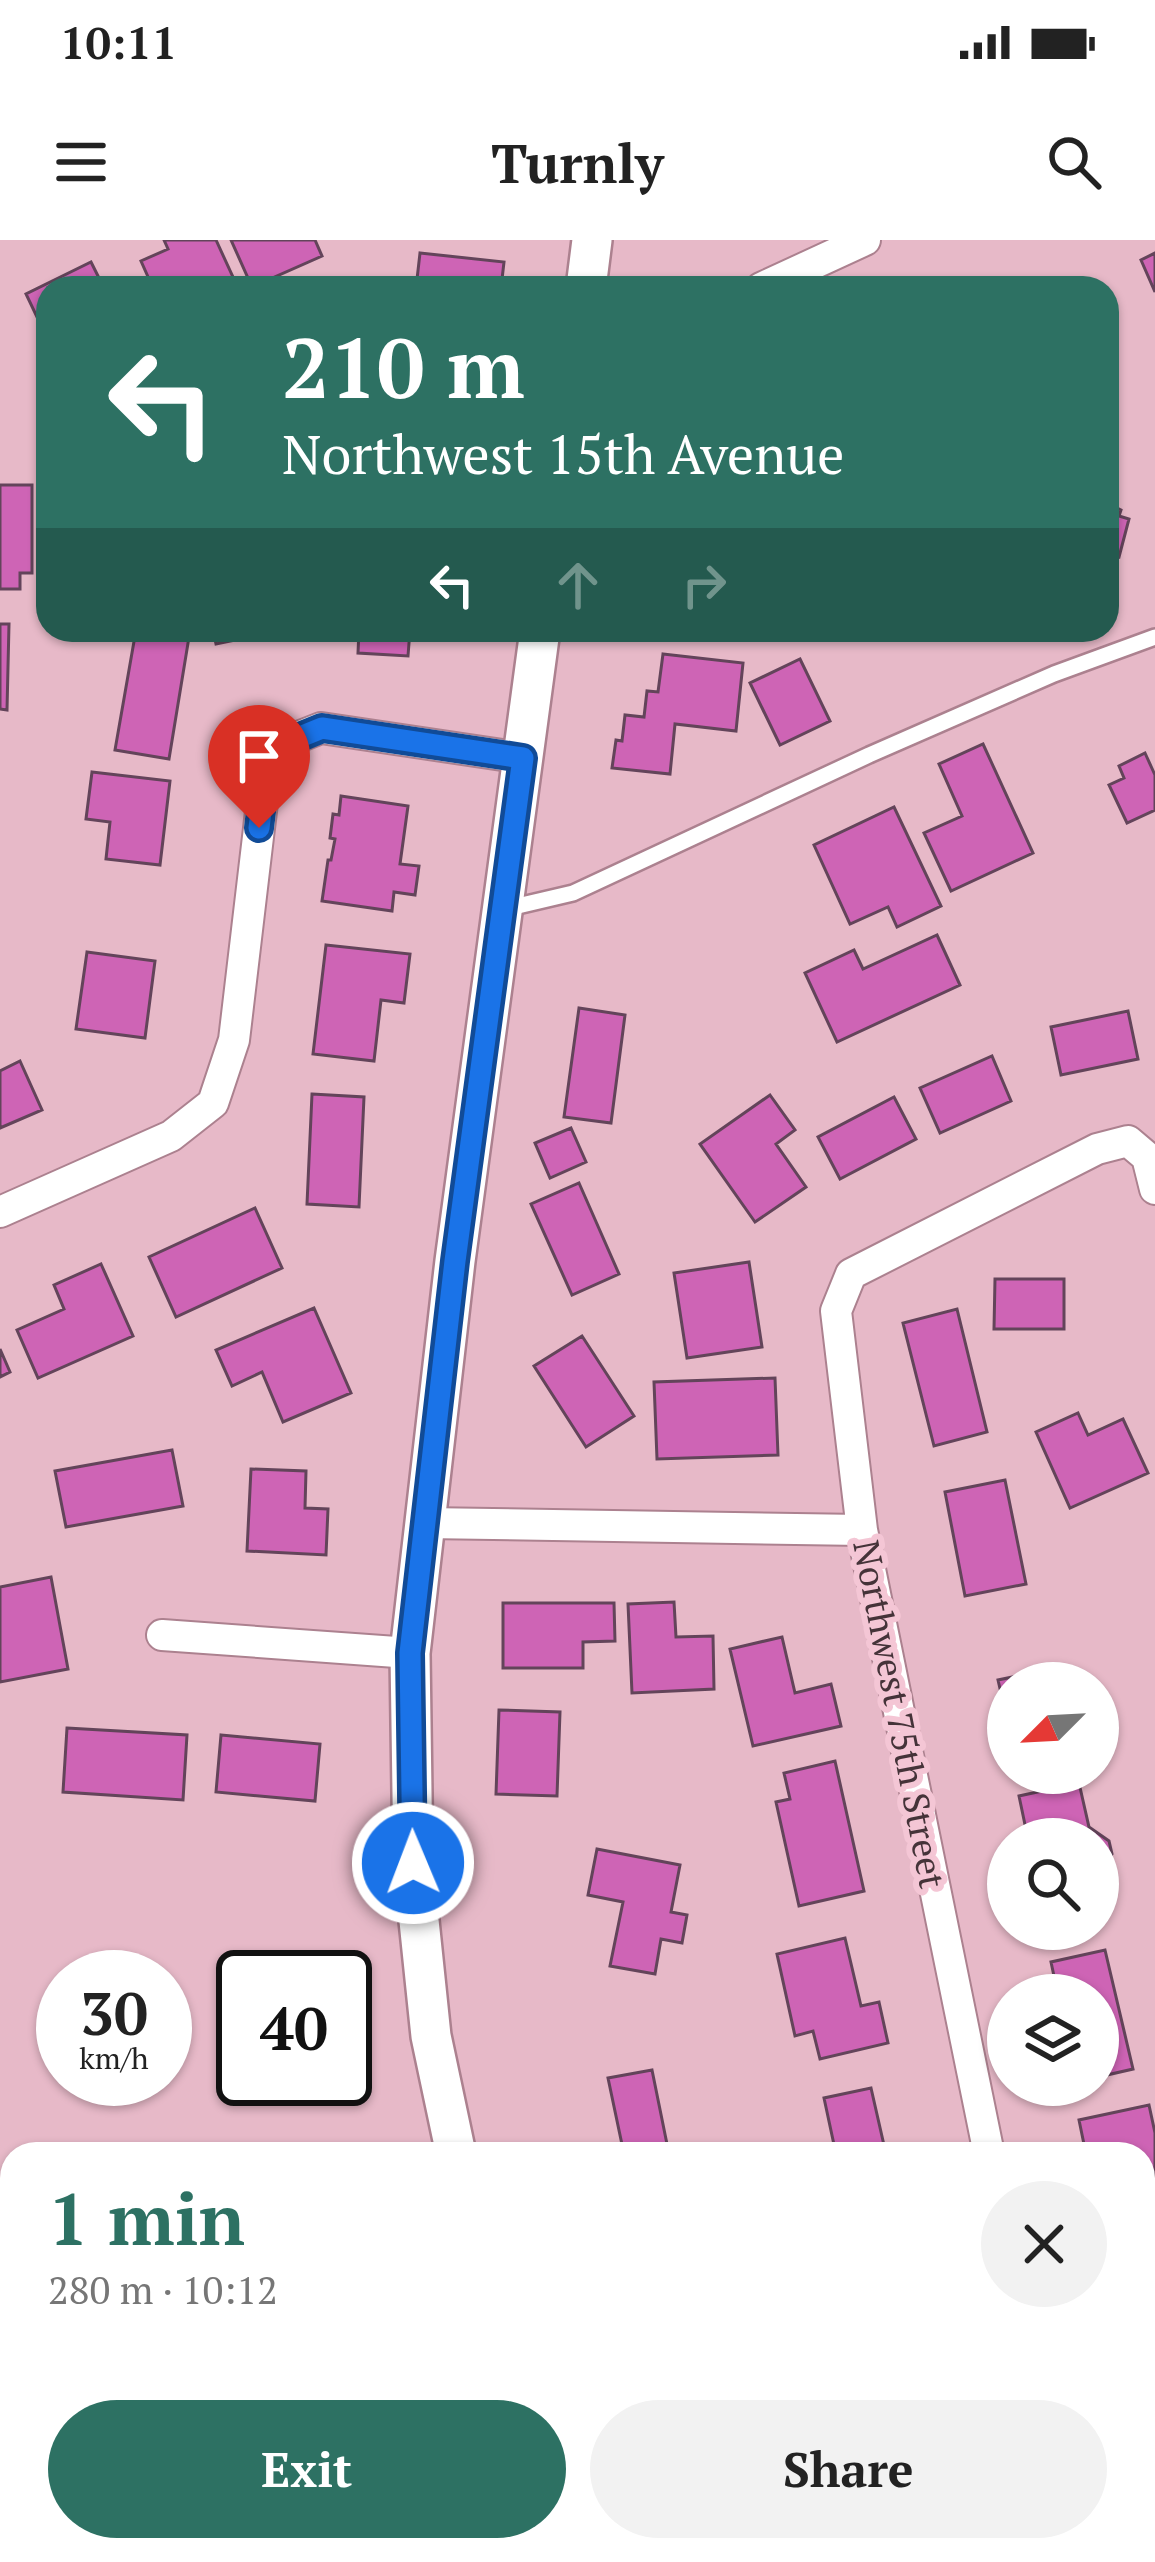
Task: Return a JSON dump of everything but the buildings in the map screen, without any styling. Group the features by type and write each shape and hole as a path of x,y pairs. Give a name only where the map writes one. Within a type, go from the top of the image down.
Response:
{"street":[{"path":"588,276 592,240"},
{"path":"787,276 865,240"},
{"path":"453,2142 431,2036 413,1863 410,1653 455,1261 538,642"},
{"path":"0,1213 171,1136 212,1103 234,1040 264,786 278,746 322,728 523,758"},
{"name":"Northwest 75th Street","path":"987,2142 862,1530 836,1311 851,1274 1097,1149 1129,1141 1147,1157 1155,1189"},
{"path":"425,1523 862,1530"},
{"path":"162,1635 410,1653"}],"lane":[{"path":"502,910 573,893 890,746 1054,674 1155,637"}],"route":[{"path":"259,828 264,786 278,746 322,728 523,758 455,1261 410,1653 413,1863"}]}
